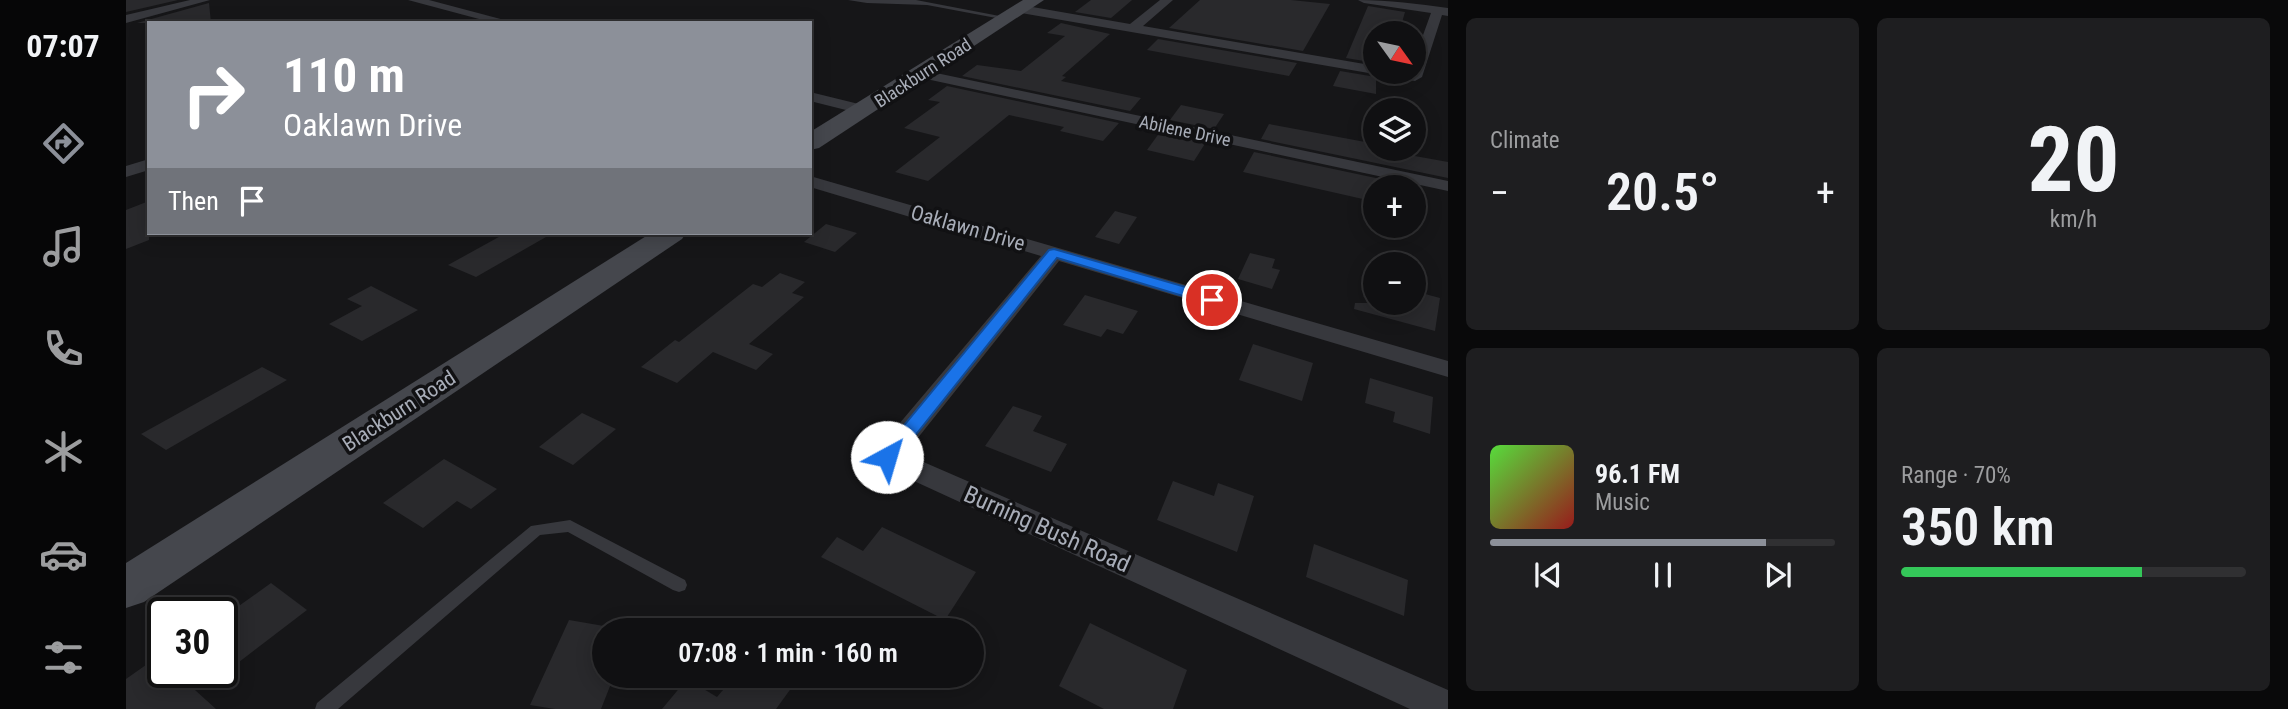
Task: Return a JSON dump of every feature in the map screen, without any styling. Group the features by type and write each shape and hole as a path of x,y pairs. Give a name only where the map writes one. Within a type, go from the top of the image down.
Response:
{"main road":[{"name":"Blackburn Road","path":"812,143 1021,9"},
{"name":"Blackburn Road","path":"126,588 668,235"}],"street":[{"path":"126,19 204,0"},
{"path":"414,0 502,21"},
{"path":"1133,28 1167,0"},
{"path":"1364,0 1443,11 1426,51"},
{"path":"1021,9 1363,68"},
{"name":"Abilene Drive","path":"922,74 1448,186"},
{"path":"812,96 866,110"},
{"path":"126,172 147,165"},
{"name":"Oaklawn Drive","path":"812,182 1448,369"},
{"name":"Burning Bush Road","path":"1054,253 887,457 1448,708"}],"lane":[{"path":"851,0 1021,9"},
{"path":"324,709 536,530 570,526 679,585"}],"building":[{"path":"126,0 178,0 126,12"},
{"path":"1091,0 1132,0 1111,18 1075,12"},
{"path":"1200,0 1291,0 1330,4 1303,51 1169,28"},
{"path":"209,3 211,21 137,23"},
{"path":"1368,6 1405,12 1402,21 1363,21 1363,61 1346,58"},
{"path":"1061,23 1110,34 1062,76 1066,77 1061,81 1141,98 1130,111 962,76 977,65 1021,71 1065,36 1047,33"},
{"path":"1158,39 1297,63 1289,76 1147,50"},
{"path":"1340,71 1363,75 1363,84 1376,84 1376,94 1333,86"},
{"path":"947,86 1119,123 1103,141 1060,131 1064,127 1009,115 928,181 895,172 940,137 904,128 940,102 928,100"},
{"path":"1181,105 1224,114 1214,129 1170,120"},
{"path":"1269,124 1363,142 1363,160 1261,139"},
{"path":"1160,132 1206,142 1194,161 1147,150"},
{"path":"1254,152 1363,175 1363,199 1243,172"},
{"path":"1426,158 1448,162 1448,178 1366,161 1426,161"},
{"path":"147,202 149,240 126,249 126,210"},
{"path":"1115,211 1137,217 1119,244 1095,237"},
{"path":"826,224 857,233 835,252 804,242"},
{"path":"502,235 550,235 476,277 448,265"},
{"path":"1250,253 1275,259 1272,268 1280,270 1272,289 1238,279"},
{"path":"780,273 805,282 792,293 804,297 749,344 773,354 756,370 713,352 677,383 641,367 675,340 679,342 753,284 762,287"},
{"path":"371,286 418,310 362,341 329,324 362,306 347,299"},
{"path":"1426,294 1440,298 1435,331 1376,315 1426,315"},
{"path":"1085,295 1138,311 1123,334 1107,329 1101,337 1063,325"},
{"path":"1355,303 1363,303 1363,311 1354,309"},
{"path":"1253,344 1313,363 1302,401 1239,380"},
{"path":"262,367 287,380 166,450 141,434"},
{"path":"1370,378 1433,397 1430,434 1393,422 1395,412 1365,403"},
{"path":"1013,406 1042,416 1033,431 1067,444 1051,472 985,446"},
{"path":"582,413 616,429 573,465 539,447"},
{"path":"444,459 497,489 471,509 457,501 423,528 383,503"},
{"path":"1173,481 1214,496 1218,483 1254,496 1237,552 1157,520"},
{"path":"882,527 976,572 946,618 941,618 821,557 837,537 863,551"},
{"path":"1314,544 1408,580 1404,616 1306,577"},
{"path":"271,583 307,610 238,663 238,607"},
{"path":"569,620 592,624 592,688 609,688 601,709 555,709 530,705"},
{"path":"1090,623 1187,670 1173,709 1104,709 1059,686"},
{"path":"147,664 147,688 193,688 216,709 126,709 126,679"},
{"path":"680,688 702,688 717,697 725,688 791,688 776,709 662,709"}],"route":[{"path":"887,457 1054,253 1212,300"}]}
